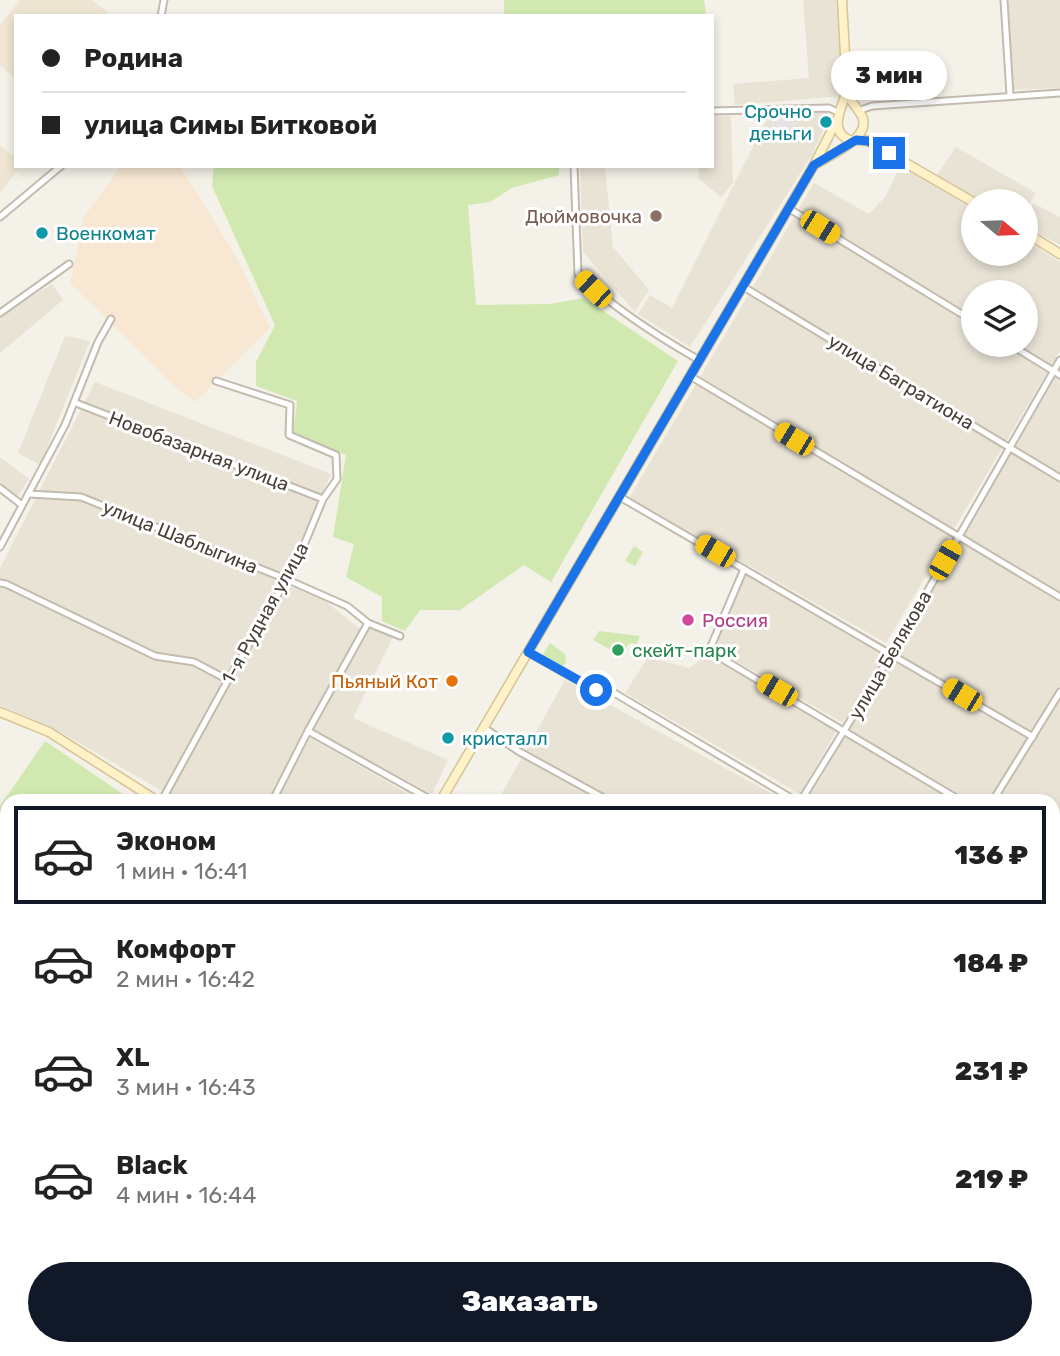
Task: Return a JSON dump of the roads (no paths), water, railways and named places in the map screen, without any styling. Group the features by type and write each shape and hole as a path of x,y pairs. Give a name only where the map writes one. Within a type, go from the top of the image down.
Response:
{"street":[{"path":"842,0 847,91 850,101 863,118 862,131 868,141"},
{"path":"1004,0 1010,95"},
{"path":"442,794 814,165 839,116 847,91"},
{"path":"839,116 850,110 858,111 872,106 1060,93"},
{"path":"714,111 829,108 839,116"},
{"path":"839,116 838,131 842,136 868,141 961,195"},
{"path":"814,165 854,140 862,131"},
{"path":"0,217 59,168"},
{"path":"574,168 578,274 604,297 672,345 699,360"},
{"path":"788,208 961,314"},
{"path":"1038,240 1060,254"},
{"path":"0,313 69,264"},
{"name":"улица Багратиона","path":"742,286 1060,478"},
{"path":"0,547 76,403 98,342 111,319"},
{"path":"1031,357 1060,375"},
{"name":"улица Белякова","path":"804,794 892,653 1060,360"},
{"path":"690,376 1060,597"},
{"name":"1-я Рудная улица","path":"164,794 297,562 323,499 337,480 336,455 289,435 290,405 216,381"},
{"name":"Новобазарная улица","path":"76,403 323,499"},
{"path":"0,488 22,505"},
{"name":"улица Шаблыгина","path":"29,494 81,497 286,579 347,606 368,623 400,636"},
{"path":"620,497 892,653 1032,737"},
{"path":"744,569 709,650 950,794"},
{"path":"0,583 155,656 194,662 228,680"},
{"path":"276,794 368,623"},
{"path":"528,652 591,688 616,694 785,794"},
{"path":"997,794 1060,692"},
{"path":"0,712 49,732 147,794"},
{"path":"483,727 518,751 596,794"},
{"path":"308,731 422,794"}],"place":[{"name":"Срочно деньги","path":"826,122"},
{"name":"Дюймовочка","path":"656,216"},
{"name":"Военкомат","path":"42,233"},
{"name":"Россия","path":"688,620"},
{"name":"скейт-парк","path":"618,650"},
{"name":"Пьяный Кот","path":"452,681"},
{"name":"кристалл","path":"448,738"}]}
